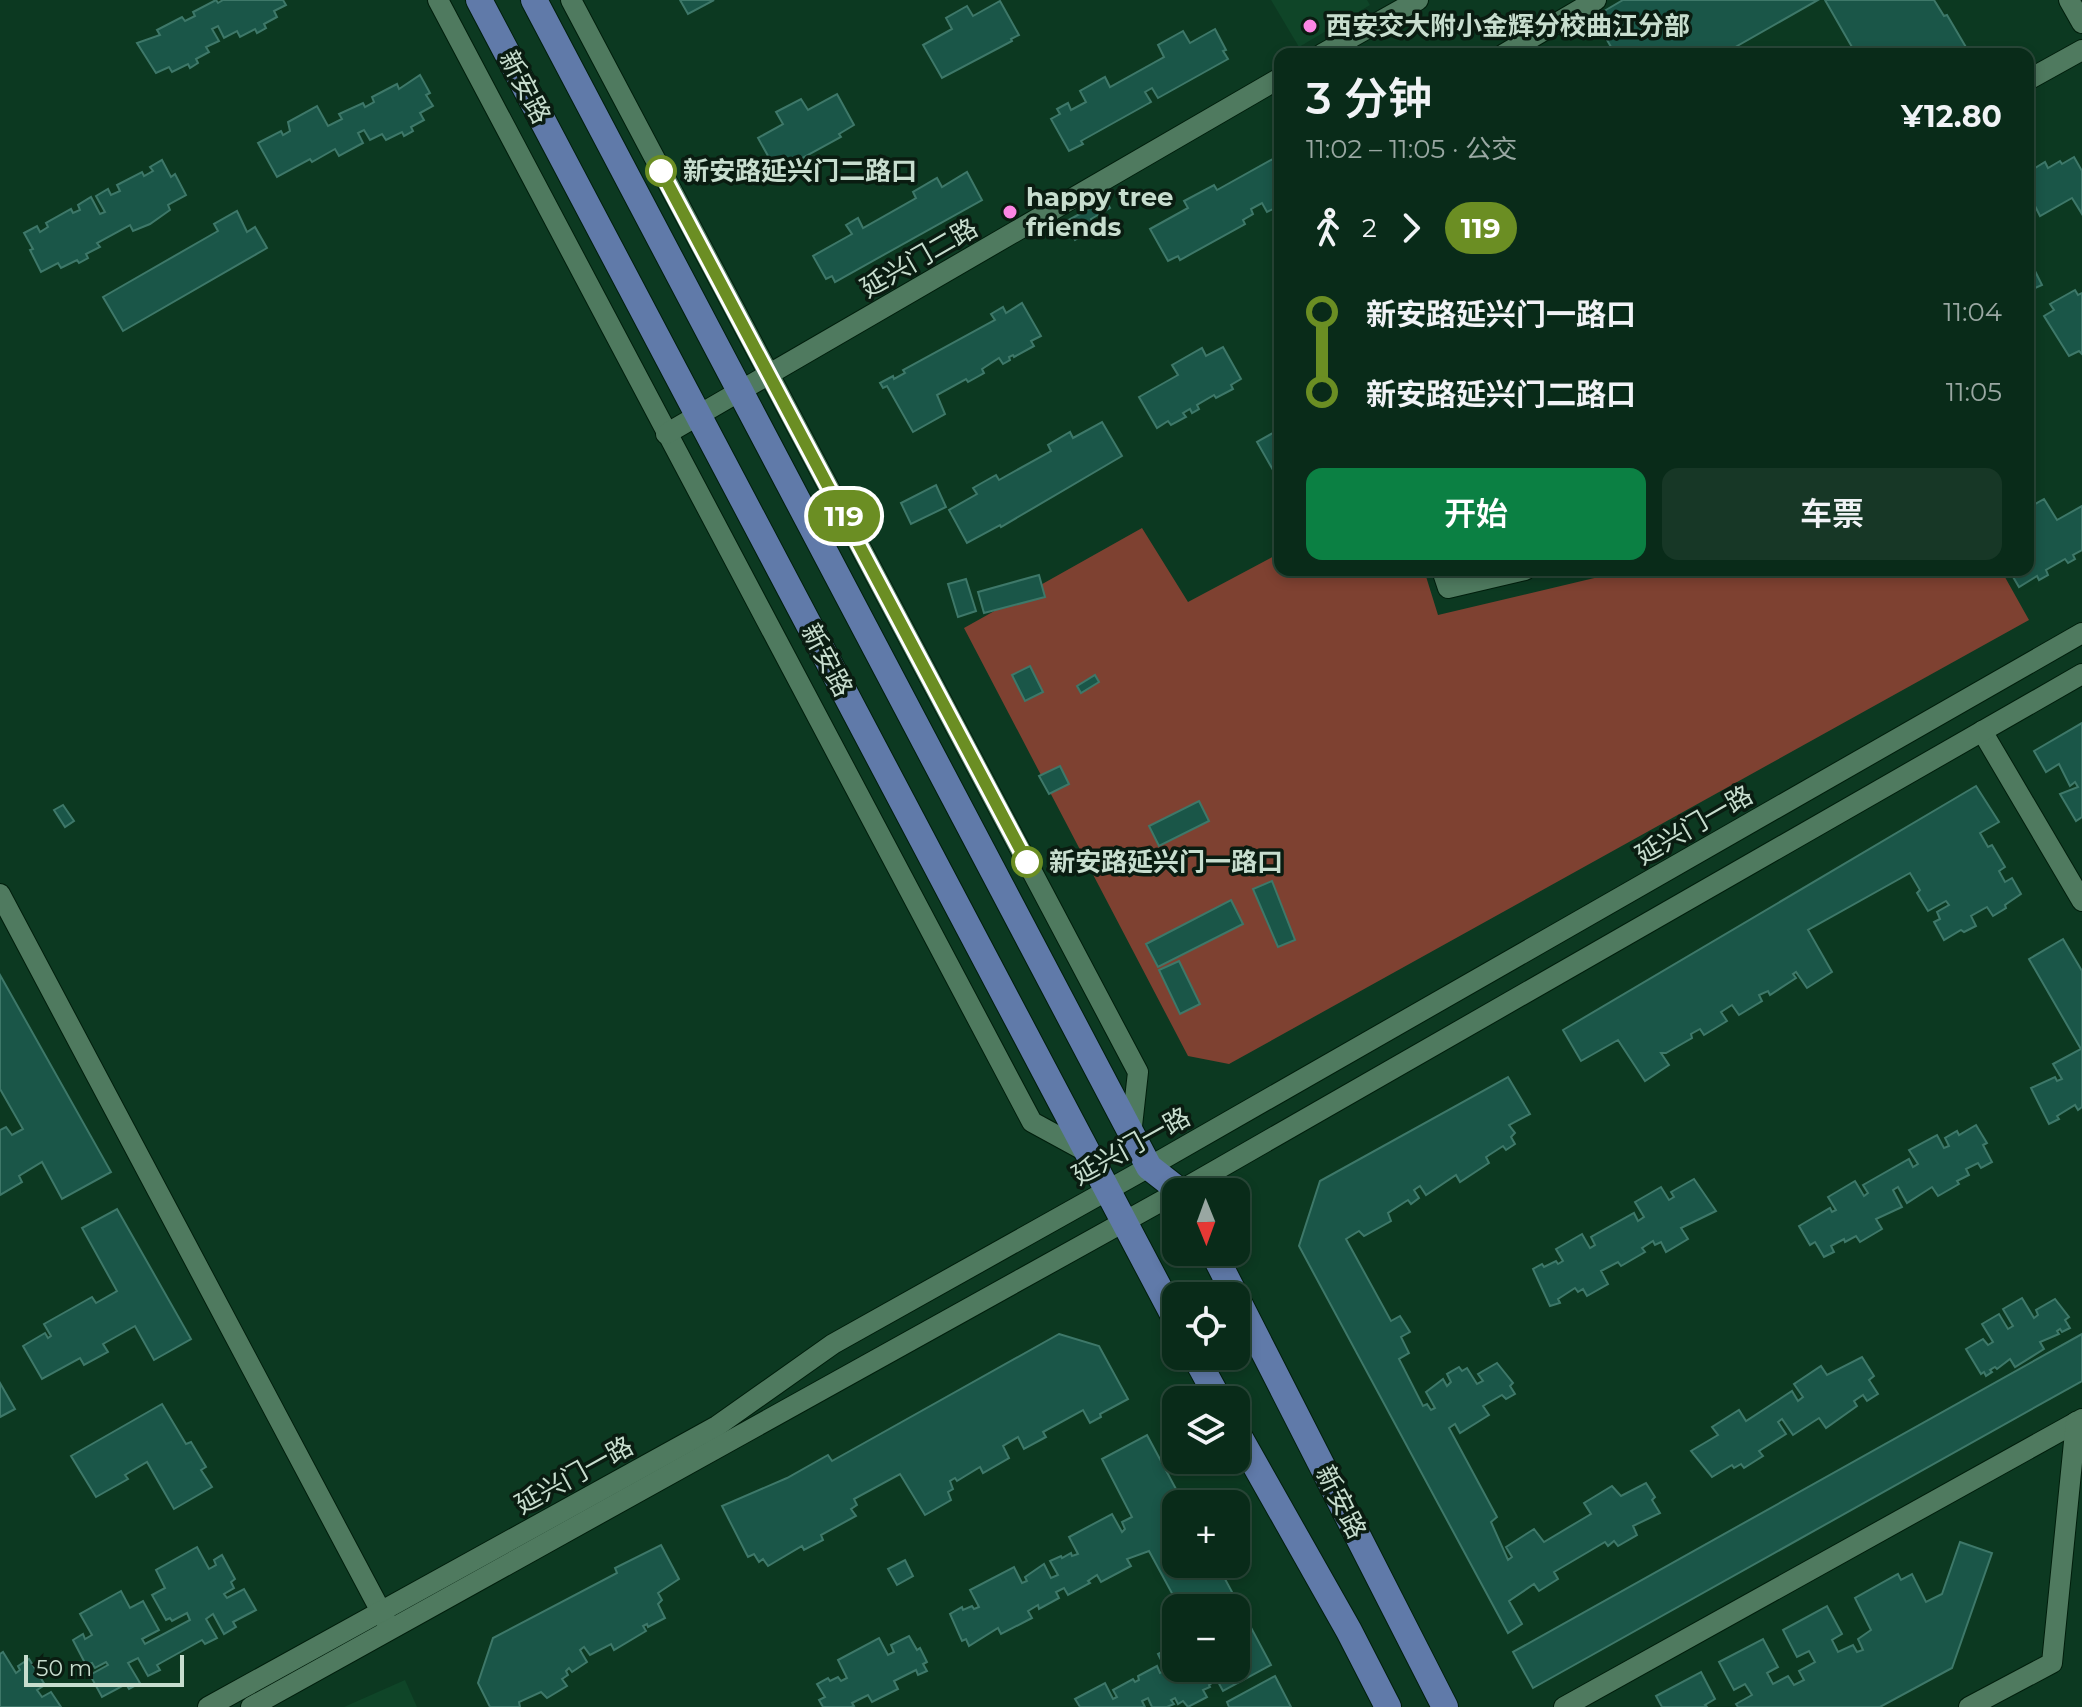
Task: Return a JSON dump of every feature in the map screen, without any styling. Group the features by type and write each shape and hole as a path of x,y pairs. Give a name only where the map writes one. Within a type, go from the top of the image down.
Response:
{"main road":[{"name":"新安路","path":"479,0 1162,1294"},
{"name":"新安路","path":"534,0 1131,1135 1149,1167 1162,1178"},
{"name":"新安路","path":"1220,1266 1445,1707"},
{"path":"1250,1456 1349,1631 1388,1707"}],"street":[{"path":"438,0 1032,1122 1087,1152"},
{"path":"571,0 1138,1072 1131,1135"},
{"path":"1333,48 1418,0"},
{"path":"1514,48 1596,0"},
{"path":"2069,0 2082,23"},
{"path":"2034,77 2082,50"},
{"name":"延兴门二路","path":"666,434 1274,81"},
{"path":"1444,576 1448,588 1499,576"},
{"name":"延兴门一路","path":"251,1707 385,1620 717,1426 833,1344 1149,1167 2082,633"},
{"name":"延兴门一路","path":"1203,1178 2082,674"},
{"path":"1982,731 2082,901"},
{"path":"0,894 385,1620"},
{"name":"延兴门一路","path":"208,1707 385,1620 1162,1201"},
{"path":"1564,1707 2079,1420"},
{"path":"1969,1707 2052,1663 2079,1420"}],"shaded area":[{"name":"西安交大附小金辉分校曲江分部","path":"1271,0 1367,0 1370,5 1299,47"},
{"path":"1142,528 1188,602 1274,556 1274,576 1426,576 1438,615 1603,576 2004,576 2029,620 1229,1064 1188,1056 964,628"},
{"path":"405,1680 417,1707 344,1707"}],"building":[{"path":"216,0 218,3 223,0 283,0 286,5 274,11 277,17 264,24 266,28 257,33 255,29 240,37 237,31 224,38 218,26 212,29 219,41 206,47 209,52 196,59 198,63 190,68 188,64 172,72 169,67 156,73 137,43 160,35 157,30 182,17 185,21 195,16 193,12"},
{"path":"680,0 714,0 688,14"},
{"path":"1623,0 1818,0 1734,48 1612,48 1594,17"},
{"path":"1825,0 1934,0 1966,48 1853,48"},
{"path":"1000,1 1019,35 942,78 923,45 952,29 946,18 967,6 973,16"},
{"path":"1215,29 1228,59 1158,98 1152,88 1145,92 1151,102 1081,141 1083,144 1069,151 1051,119 1060,114 1057,109 1068,103 1071,110 1086,102 1080,91 1105,77 1110,87 1164,57 1158,45 1183,31 1190,43"},
{"path":"420,75 433,106 420,113 424,120 411,127 413,131 404,136 402,132 386,140 382,134 370,140 364,130 358,133 363,143 339,156 335,149 277,177 258,143 281,131 283,135 290,131 288,122 317,106 328,126 342,119 339,114 363,103 365,107 374,102 372,97 397,84 399,89"},
{"path":"837,94 854,125 839,134 841,137 777,172 758,138 783,124 776,112 801,99 808,110"},
{"path":"2074,157 2082,171 2082,214 2072,198 2040,216 2034,204 2034,169 2045,162 2048,168 2060,161 2062,164"},
{"path":"1274,158 1274,208 1267,212 1262,203 1251,209 1253,214 1243,220 1245,224 1180,260 1178,256 1168,261 1150,229 1188,208 1184,201 1214,185 1217,190"},
{"path":"162,160 171,177 175,174 186,195 168,205 170,210 150,224 133,231 130,225 97,243 100,247 86,254 88,258 79,263 77,260 61,268 58,263 41,272 24,233 37,226 40,232 48,227 46,223 71,209 73,213 80,210 78,205 91,197 100,214 105,212 96,196 108,189 111,195 120,191 117,185 142,172 144,176 153,171 150,167"},
{"path":"967,172 982,200 835,282 832,276 826,279 813,256 852,234 846,225 858,218 863,228 916,198 913,192 937,178 942,187"},
{"path":"1105,200 1110,208 1091,219 1096,228 1075,240 1065,222"},
{"path":"237,211 247,232 255,227 267,248 123,331 103,297 218,231 214,224"},
{"path":"2034,269 2042,285 2034,289"},
{"path":"2075,290 2078,295 2082,293 2082,354 2079,351 2069,356 2044,316 2054,310 2050,304"},
{"path":"1022,303 1041,336 1031,341 1034,346 1009,357 1010,360 1003,364 999,358 982,369 984,373 937,395 945,414 913,432 887,386 883,388 880,383 905,373 903,370 995,320 991,314 1003,307 1006,313"},
{"path":"1223,347 1241,379 1231,385 1233,389 1216,398 1214,395 1197,405 1199,409 1192,413 1190,409 1183,413 1186,417 1171,425 1168,421 1157,428 1139,397 1178,375 1172,365 1202,348 1206,356"},
{"path":"1102,422 1122,456 1001,527 967,543 949,510 977,494 973,488 996,475 999,480 1051,451 1048,445 1070,432 1073,438"},
{"path":"1274,432 1274,472 1257,442"},
{"path":"936,485 946,507 911,524 901,503"},
{"path":"2044,499 2057,520 2082,506 2082,550 2073,555 2075,559 2068,563 2065,559 2046,570 2048,575 2039,580 2037,576 2019,587 2013,576 2034,576 2034,505"},
{"path":"1039,575 1045,597 984,613 978,592"},
{"path":"966,579 976,611 958,617 948,584"},
{"path":"1030,666 1043,692 1025,701 1012,675"},
{"path":"1095,675 1099,682 1081,693 1077,686"},
{"path":"2082,723 2082,817 2076,821 2060,794 2078,787 2075,782 2070,786 2059,764 2046,772 2034,751"},
{"path":"1060,766 1069,784 1049,794 1039,776"},
{"path":"1976,786 1999,822 1980,833 1988,847 1992,845 2005,867 1999,871 2005,882 2012,878 2021,894 2005,905 2006,908 1993,916 1987,907 1971,916 1976,926 1944,940 1934,922 1940,919 1937,912 1949,905 1946,901 1928,911 1910,873 1808,930 1832,972 1807,988 1796,972 1793,974 1796,978 1770,995 1768,991 1759,995 1762,1001 1739,1015 1732,1005 1721,1012 1727,1021 1704,1035 1700,1029 1691,1034 1692,1038 1661,1053 1669,1065 1645,1081 1618,1040 1581,1061 1563,1030"},
{"path":"1199,801 1209,821 1159,846 1149,826"},
{"path":"63,805 74,821 65,827 54,810"},
{"path":"1272,881 1295,940 1278,947 1253,889"},
{"path":"1231,900 1243,924 1158,967 1146,944"},
{"path":"2063,939 2082,971 2082,1107 2078,1110 2075,1105 2049,1124 2031,1088 2055,1077 2057,1081 2062,1079 2053,1064 2081,1049 2029,959"},
{"path":"1179,961 1200,1004 1180,1014 1159,970"},
{"path":"0,975 111,1172 62,1199 42,1162 19,1176 22,1182 0,1195 0,1130 6,1127 12,1135 23,1129 0,1089"},
{"path":"1508,1077 1530,1114 1509,1125 1515,1133 1511,1137 1515,1144 1506,1150 1503,1146 1486,1157 1489,1163 1460,1182 1456,1175 1426,1195 1420,1186 1414,1190 1419,1198 1411,1204 1408,1200 1388,1213 1391,1221 1364,1236 1359,1231 1346,1239 1391,1321 1400,1316 1410,1332 1401,1337 1409,1353 1399,1359 1423,1406 1427,1404 1431,1410 1435,1408 1426,1392 1443,1379 1447,1386 1451,1382 1447,1374 1459,1367 1462,1371 1467,1368 1477,1384 1483,1381 1478,1374 1497,1363 1513,1383 1510,1386 1515,1394 1506,1399 1502,1395 1483,1406 1489,1415 1460,1433 1455,1424 1449,1428 1497,1517 1491,1522 1508,1560 1512,1557 1506,1547 1534,1529 1544,1542 1591,1514 1584,1503 1612,1486 1621,1496 1646,1483 1655,1497 1652,1500 1660,1513 1633,1526 1637,1535 1618,1546 1614,1541 1608,1546 1605,1542 1554,1572 1558,1579 1539,1591 1534,1584 1509,1601 1522,1624 1508,1633 1299,1246 1320,1181"},
{"path":"1976,1125 1987,1143 1983,1145 1992,1162 1981,1168 1978,1163 1966,1169 1969,1175 1938,1196 1932,1187 1907,1203 1898,1187 1893,1190 1902,1207 1876,1219 1882,1229 1860,1242 1856,1236 1845,1242 1844,1239 1831,1246 1834,1252 1824,1257 1815,1242 1810,1245 1799,1226 1830,1208 1832,1212 1836,1210 1828,1197 1855,1181 1864,1196 1868,1193 1863,1185 1909,1159 1913,1167 1918,1164 1909,1150 1937,1135 1944,1148 1949,1146 1945,1138 1957,1131 1959,1135"},
{"path":"1694,1179 1716,1211 1681,1228 1688,1239 1666,1252 1661,1242 1655,1245 1653,1241 1642,1248 1645,1252 1621,1266 1618,1262 1601,1271 1608,1284 1587,1296 1583,1289 1578,1292 1575,1288 1558,1299 1560,1303 1550,1306 1533,1269 1542,1264 1544,1267 1563,1261 1556,1249 1582,1234 1590,1248 1595,1245 1591,1237 1634,1213 1638,1221 1644,1217 1635,1202 1661,1187 1669,1200 1674,1197 1671,1192"},
{"path":"117,1209 191,1339 154,1360 135,1326 103,1344 108,1352 84,1365 80,1358 42,1379 23,1346 45,1333 48,1338 51,1336 44,1324 92,1297 96,1303 117,1291 82,1228"},
{"path":"2022,1298 2034,1318 2038,1315 2036,1310 2055,1299 2069,1317 2065,1320 2070,1328 2062,1332 2060,1329 2057,1331 2059,1334 2040,1342 2044,1349 2015,1367 2010,1359 1997,1369 1990,1370 1992,1372 1986,1376 1984,1372 1981,1374 1966,1349 1983,1339 1988,1345 1993,1342 1982,1324 1999,1314 2008,1329 2013,1326 2003,1309"},
{"path":"1059,1334 1099,1346 1128,1399 1090,1423 1083,1410 1043,1432 1046,1437 1024,1449 1018,1437 1003,1446 1009,1458 983,1473 980,1467 957,1481 955,1478 950,1481 953,1489 948,1492 951,1500 925,1515 900,1474 854,1499 857,1505 851,1509 856,1516 821,1535 823,1540 804,1550 802,1546 768,1566 763,1559 759,1562 754,1554 748,1557 722,1506 787,1478 828,1455 832,1461"},
{"path":"2082,1334 2082,1381 1533,1688 1513,1652"},
{"path":"1862,1357 1874,1376 1869,1380 1878,1394 1867,1401 1863,1395 1854,1401 1857,1406 1826,1428 1819,1418 1793,1435 1782,1419 1778,1422 1786,1434 1759,1451 1763,1456 1744,1468 1741,1464 1734,1468 1732,1465 1712,1477 1691,1451 1718,1435 1712,1427 1739,1410 1746,1421 1792,1391 1798,1401 1803,1397 1794,1384 1821,1366 1827,1375"},
{"path":"0,1383 15,1409 0,1417"},
{"path":"162,1404 186,1444 191,1442 206,1467 201,1470 212,1487 174,1509 147,1462 125,1475 128,1479 96,1497 71,1456"},
{"path":"1147,1435 1162,1463 1162,1474 1168,1474 1176,1490 1162,1490 1162,1575 1149,1551 1127,1559 1131,1566 1101,1582 1097,1575 1088,1581 1090,1583 1068,1595 1064,1588 1056,1592 1059,1598 1039,1609 1038,1605 1028,1611 1032,1618 1001,1634 998,1628 969,1646 966,1639 962,1641 950,1614 962,1607 963,1610 979,1607 970,1590 1014,1567 1022,1583 1027,1581 1025,1577 1044,1564 1051,1578 1058,1575 1050,1561 1071,1553 1072,1556 1078,1554 1069,1537 1112,1514 1122,1532 1125,1529 1122,1522 1132,1517 1102,1459"},
{"path":"1960,1542 1992,1553 1952,1668 1880,1707 1738,1707 1736,1704 1752,1695 1745,1684 1734,1690 1719,1662 1763,1639 1778,1667 1767,1673 1773,1684 1788,1676 1794,1685 1804,1680 1799,1671 1815,1662 1809,1651 1797,1657 1783,1630 1827,1606 1842,1634 1832,1640 1838,1652 1853,1645 1857,1652 1863,1650 1858,1639 1871,1630 1855,1598 1898,1574 1901,1580 1912,1574 1926,1602 1942,1594"},
{"path":"661,1545 679,1579 658,1593 662,1600 658,1604 665,1618 648,1627 647,1624 643,1626 646,1631 614,1650 611,1644 590,1655 584,1647 580,1650 587,1662 572,1672 569,1668 566,1671 568,1675 562,1679 567,1686 547,1698 541,1692 519,1702 520,1707 490,1707 478,1683 493,1638 617,1573 615,1568"},
{"path":"197,1547 209,1569 216,1565 214,1560 222,1555 235,1579 231,1582 234,1588 224,1594 227,1598 244,1589 256,1610 233,1622 236,1627 224,1634 213,1614 206,1619 217,1638 205,1644 202,1640 157,1665 160,1670 148,1676 138,1658 128,1663 140,1683 129,1689 126,1684 102,1697 90,1675 108,1665 106,1662 95,1668 92,1663 86,1665 73,1640 83,1634 85,1639 92,1635 80,1614 121,1591 130,1608 143,1601 159,1630 142,1639 145,1644 190,1620 187,1613 172,1621 170,1618 166,1620 152,1595 165,1588 156,1570"},
{"path":"905,1560 913,1576 897,1585 888,1569"},
{"path":"1164,1578 1224,1578 1233,1594 1172,1594"},
{"path":"1250,1626 1271,1665 1250,1676"},
{"path":"909,1636 917,1650 920,1648 927,1662 923,1664 927,1671 918,1675 916,1670 894,1681 898,1689 872,1702 868,1695 852,1703 854,1706 851,1707 823,1707 819,1700 825,1697 817,1684 828,1678 830,1681 838,1677 841,1681 847,1678 838,1660 879,1638 888,1655 894,1652 891,1645"},
{"path":"3,1652 16,1673 20,1670 18,1666 29,1659 45,1685 37,1690 42,1697 51,1692 61,1707 0,1707 0,1654"},
{"path":"1157,1666 1162,1682 1214,1682 1203,1690 1207,1697 1188,1707 1183,1701 1178,1704 1175,1698 1171,1700 1174,1704 1167,1707 1152,1707 1148,1698 1142,1701 1145,1707 1080,1707 1075,1699 1105,1683 1113,1699 1117,1697 1113,1690 1133,1679 1135,1682 1139,1680 1138,1676"},
{"path":"1701,1672 1715,1699 1705,1705 1707,1707 1662,1707 1656,1696"},
{"path":"1275,1676 1291,1707 1229,1707 1227,1702"},
{"path":"1218,1682 1240,1682 1223,1691"}],"bus line":[{"name":"119","path":"661,171 1027,862"}],"place":[{"name":"西安交大附小金辉分校曲江分部","path":"1310,26"},
{"name":"新安路延兴门二路口","path":"661,171"},
{"name":"happy tree friends","path":"1010,212"},
{"name":"新安路延兴门一路口","path":"1027,862"}]}
